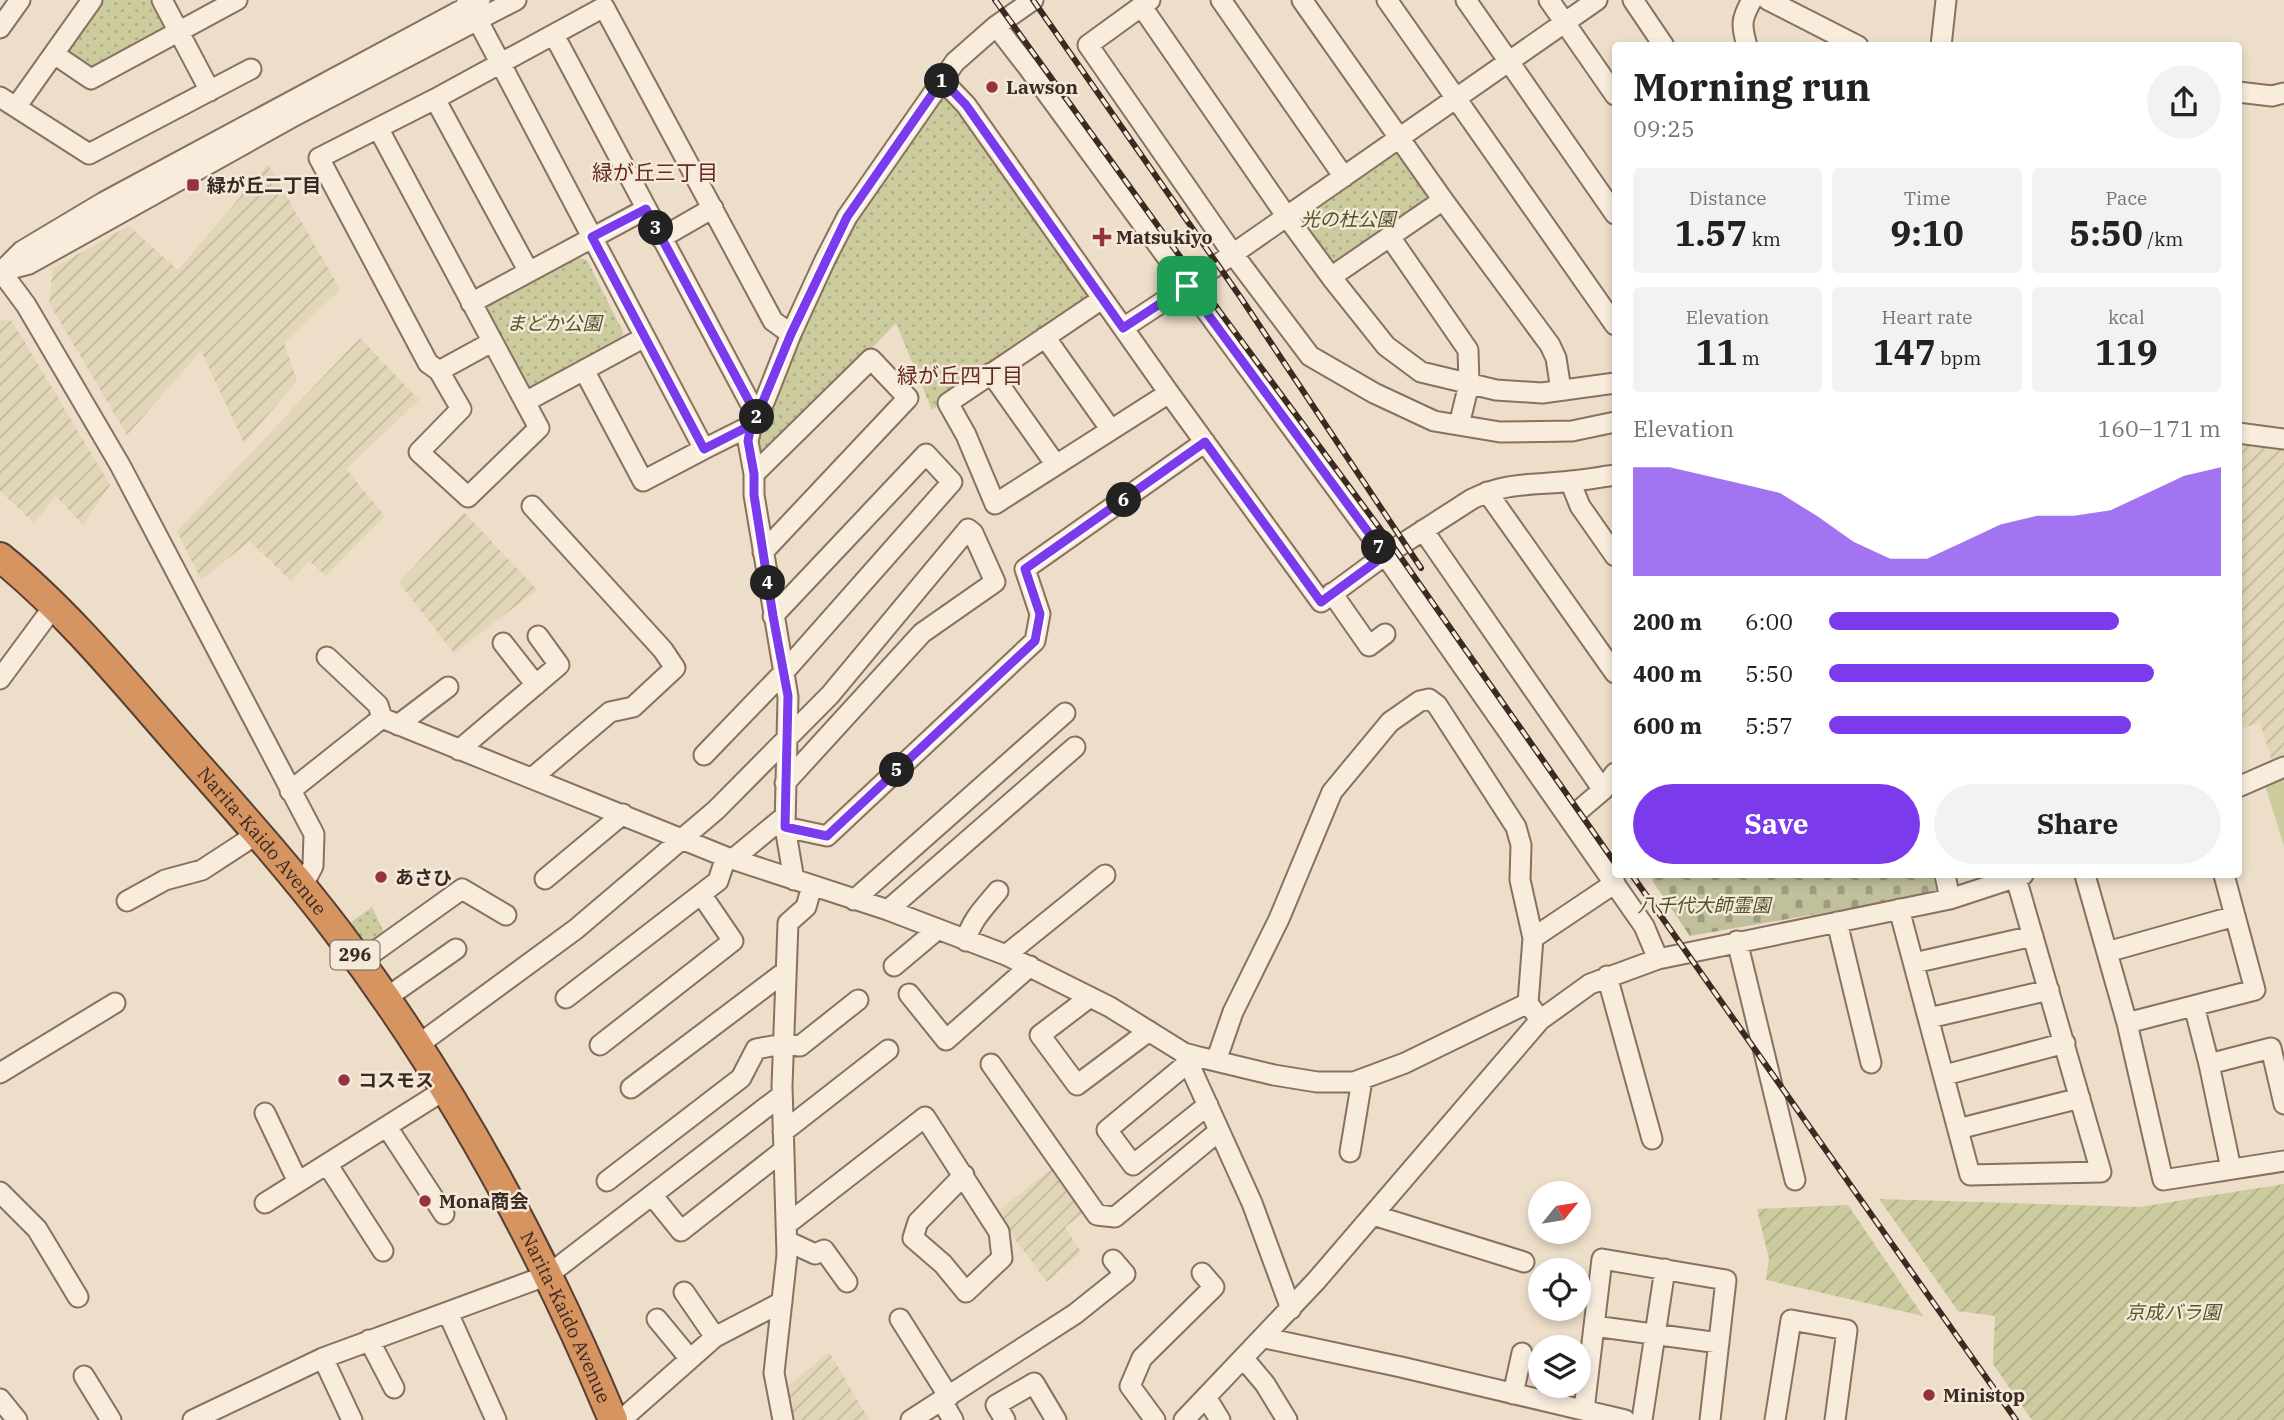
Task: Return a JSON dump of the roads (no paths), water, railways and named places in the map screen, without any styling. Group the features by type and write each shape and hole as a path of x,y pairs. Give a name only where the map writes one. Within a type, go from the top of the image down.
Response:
{"highway":[{"name":"Narita-Kaido Avenue","path":"0,557 28,580 102,657 257,834 302,887 386,998 446,1090 525,1227 584,1350 613,1420"}],"street":[{"path":"0,28 20,0"},
{"path":"92,0 54,54 8,102 89,154 251,69"},
{"path":"162,0 210,91"},
{"path":"54,54 90,79 235,0"},
{"path":"302,887 313,866 314,834 120,464 26,305 1,271 22,251 104,202 474,6 516,0"},
{"path":"783,1420 774,1373 786,1233 782,1095 788,923 806,907 803,883 785,821 789,707 754,495 754,474 748,441 754,420 791,334 847,217 955,62 996,26 1033,0"},
{"path":"1221,0 1344,177"},
{"path":"1302,0 1443,200 1550,345 1556,358 1561,390"},
{"path":"1387,0 1612,321"},
{"path":"1466,0 1612,210"},
{"path":"1549,0 1612,91"},
{"path":"1123,328 1597,0"},
{"path":"1633,0 1661,42"},
{"path":"1747,42 1742,29 1744,15 1752,0"},
{"path":"1768,0 1849,42"},
{"path":"1941,42 1946,0"},
{"path":"1612,383 1542,393 1517,392 1421,372 1379,340 1331,277 1287,216 1146,3 1088,45 1233,254 1310,356 1374,393 1434,421 1500,432 1572,431 1612,423"},
{"path":"474,6 499,64 704,449"},
{"path":"378,128 539,428 468,497 419,452 461,409 439,371 428,363 319,158 435,99 604,7 773,321 791,334"},
{"path":"996,26 1385,555 1615,883 1644,926 1658,959"},
{"path":"554,35 754,420"},
{"path":"942,80 966,105 1169,393 1321,602 1385,555 1487,492 1507,485 1612,475"},
{"path":"2242,92 2272,96 2284,93"},
{"path":"435,99 529,272"},
{"path":"1331,277 1443,200"},
{"path":"661,238 713,208"},
{"path":"471,303 646,209"},
{"path":"1390,237 1468,350 1469,384 1459,425"},
{"path":"1102,299 948,403 995,505 1169,393"},
{"path":"525,401 645,337"},
{"path":"1045,337 1111,430"},
{"path":"439,371 492,342"},
{"path":"754,474 871,359 908,398 763,552"},
{"path":"583,370 643,481 754,420"},
{"path":"992,373 1056,466"},
{"path":"2242,434 2284,439"},
{"path":"785,821 827,836 1035,641 1040,614 1025,569 1205,442"},
{"path":"704,755 784,672 952,482 926,454 773,616"},
{"path":"1570,481 1580,506 1612,552"},
{"path":"1487,492 1612,669"},
{"path":"532,506 663,650 675,668 633,707 610,712 532,778"},
{"path":"418,1045 576,929 716,810 830,695 968,529 973,533 995,582 922,633 785,783"},
{"path":"1423,530 1603,790"},
{"path":"1332,593 1369,646 1385,634"},
{"path":"0,679 54,606"},
{"path":"459,750 559,665 538,636"},
{"path":"503,643 536,685"},
{"path":"327,656 378,705 390,722 729,858 888,911 1006,955 1090,997 1149,1031 1186,1058 1252,1203 1291,1309"},
{"path":"290,791 390,722 448,687"},
{"path":"1216,1061 1233,1012 1279,919 1332,792 1390,722 1420,701 1429,699 1437,705 1516,827 1521,845 1520,880 1533,939 1528,1003 1539,1020"},
{"path":"854,900 1065,713"},
{"path":"888,911 1075,747"},
{"path":"2242,785 2284,767"},
{"path":"1570,818 1603,790 1612,777"},
{"path":"545,879 624,814"},
{"path":"566,998 718,881 729,858 785,821"},
{"path":"127,901 165,880 202,870 257,834"},
{"path":"1006,955 1105,874"},
{"path":"1945,878 1950,899"},
{"path":"1184,1420 1291,1309 1539,1020 1590,984 1658,959 1950,899 2014,878"},
{"path":"1899,909 1970,1175 2101,1172 2033,936 2020,878"},
{"path":"2086,878 2127,1023 2163,1180 2284,1161"},
{"path":"2127,1023 2255,990 2225,878"},
{"path":"1533,939 1615,883"},
{"path":"360,962 462,889 506,915"},
{"path":"966,942 973,919 998,891"},
{"path":"600,1045 733,941 701,894"},
{"path":"2107,952 2235,916"},
{"path":"1837,922 1871,1063"},
{"path":"894,966 938,929"},
{"path":"1914,963 2033,936"},
{"path":"1737,941 1795,1180"},
{"path":"386,998 456,949"},
{"path":"909,994 946,1040 1030,967"},
{"path":"632,1088 786,971"},
{"path":"1607,976 1652,1139"},
{"path":"1929,1018 2049,990"},
{"path":"1090,997 1041,1035 1077,1085 1149,1031"},
{"path":"607,1181 741,1078 755,1049 783,1044 800,1046 858,1000"},
{"path":"0,1073 115,1003"},
{"path":"1208,1105 1133,1165 1107,1130 1186,1058 1216,1061 1317,1082 1354,1082 1405,1063 1528,1003"},
{"path":"2194,1006 2231,1169"},
{"path":"1945,1075 2065,1043"},
{"path":"2209,1064 2271,1048 2284,1104"},
{"path":"652,1195 681,1231 888,1050"},
{"path":"991,1064 1097,1215 1115,1216 1219,1131"},
{"path":"1350,1152 1362,1080"},
{"path":"265,1203 446,1090"},
{"path":"193,1420 323,1358 548,1275 782,1095"},
{"path":"1958,1129 2080,1098"},
{"path":"265,1113 298,1182"},
{"path":"786,1233 925,1117 964,1175 999,1232 1002,1258 966,1292 943,1264 913,1238 918,1222 964,1175"},
{"path":"387,1126 443,1214"},
{"path":"327,1164 383,1251"},
{"path":"0,1192 37,1230 78,1297"},
{"path":"1373,1215 1524,1262"},
{"path":"786,1233 815,1254 824,1250 847,1282"},
{"path":"1578,1413 1594,1326 1602,1259 1727,1280 1710,1420"},
{"path":"911,1420 1074,1314 1125,1274 1113,1260"},
{"path":"1642,1420 1665,1269"},
{"path":"1155,1420 1130,1386 1142,1358 1214,1287 1202,1273"},
{"path":"684,1292 715,1338"},
{"path":"621,1420 715,1338 782,1302"},
{"path":"447,1312 496,1420"},
{"path":"657,1319 690,1359"},
{"path":"900,1319 945,1399 953,1420"},
{"path":"1775,1420 1791,1320 1847,1330 1835,1420"},
{"path":"1594,1326 1719,1343"},
{"path":"1265,1338 1513,1394 1578,1413 1625,1420"},
{"path":"369,1340 394,1388"},
{"path":"1513,1394 1522,1353"},
{"path":"323,1358 352,1420"},
{"path":"1244,1359 1265,1384 1287,1420"},
{"path":"85,1377 111,1420"},
{"path":"1005,1420 996,1405 1034,1383 1056,1420"},
{"path":"1206,1397 1220,1420"},
{"path":"0,1399 17,1420"}],"railway":[{"path":"995,0 1390,542 1612,859"},
{"path":"1033,0 1241,298 1421,568"},
{"path":"1634,878 2016,1420"}],"place":[{"name":"Lawson","path":"992,87"},
{"name":"緑が丘二丁目","path":"193,185"},
{"name":"Matsukiyo","path":"1102,237"},
{"name":"あさひ","path":"381,877"},
{"name":"コスモス","path":"344,1080"},
{"name":"Mona商会","path":"425,1201"},
{"name":"Ministop","path":"1929,1395"}],"district":[{"name":"緑が丘三丁目","path":"655,173"},
{"name":"緑が丘四丁目","path":"960,376"}],"park label":[{"name":"光の杜公園","path":"1348,219"},
{"name":"まどか公園","path":"554,323"},
{"name":"八千代大師霊園","path":"1704,905"},
{"name":"京成バラ園","path":"2173,1312"}]}
